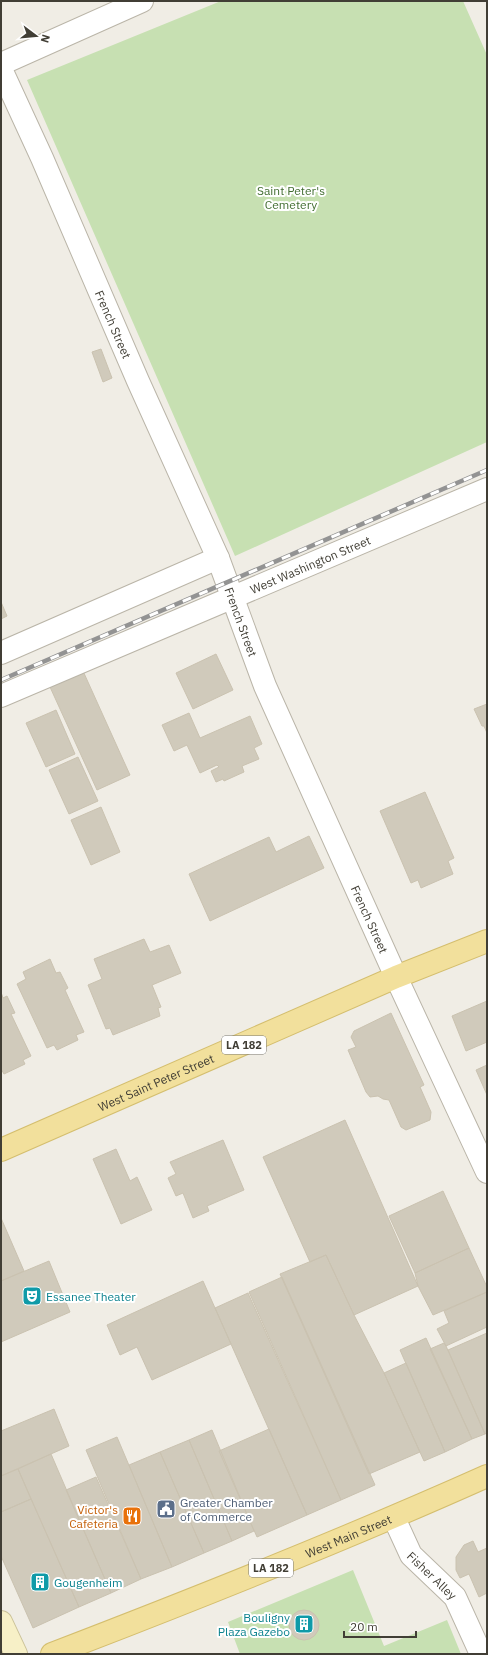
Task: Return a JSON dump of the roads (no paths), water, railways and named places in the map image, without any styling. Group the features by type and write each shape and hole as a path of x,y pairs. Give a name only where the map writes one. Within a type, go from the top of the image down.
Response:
{"main road":[{"name":"West Saint Peter Street","path":"1,1150 396,978 487,941"},
{"name":"West Main Street","path":"52,1654 394,1518 487,1476"}],"street":[{"path":"1,64 142,1"},
{"name":"French Street","path":"1,69 42,158 138,381 218,558 265,686 396,978 487,1172"},
{"name":"West Washington Street","path":"1,696 487,489"},
{"path":"1,654 218,558"},
{"name":"Fisher Alley","path":"394,1518 411,1555 455,1597 481,1654"},
{"path":"1,1622 16,1654"}],"railway":[{"path":"1,680 487,470"}],"place":[{"name":"Essanee Theater","path":"32,1296"},
{"name":"Greater Chamber of Commerce","path":"166,1509"},
{"name":"Victor's Cafeteria","path":"132,1516"},
{"name":"Gougenheim","path":"40,1582"},
{"name":"Bouligny Plaza Gazebo","path":"304,1624"}],"park label":[{"name":"Saint Peter's Cemetery","path":"291,197"}]}
